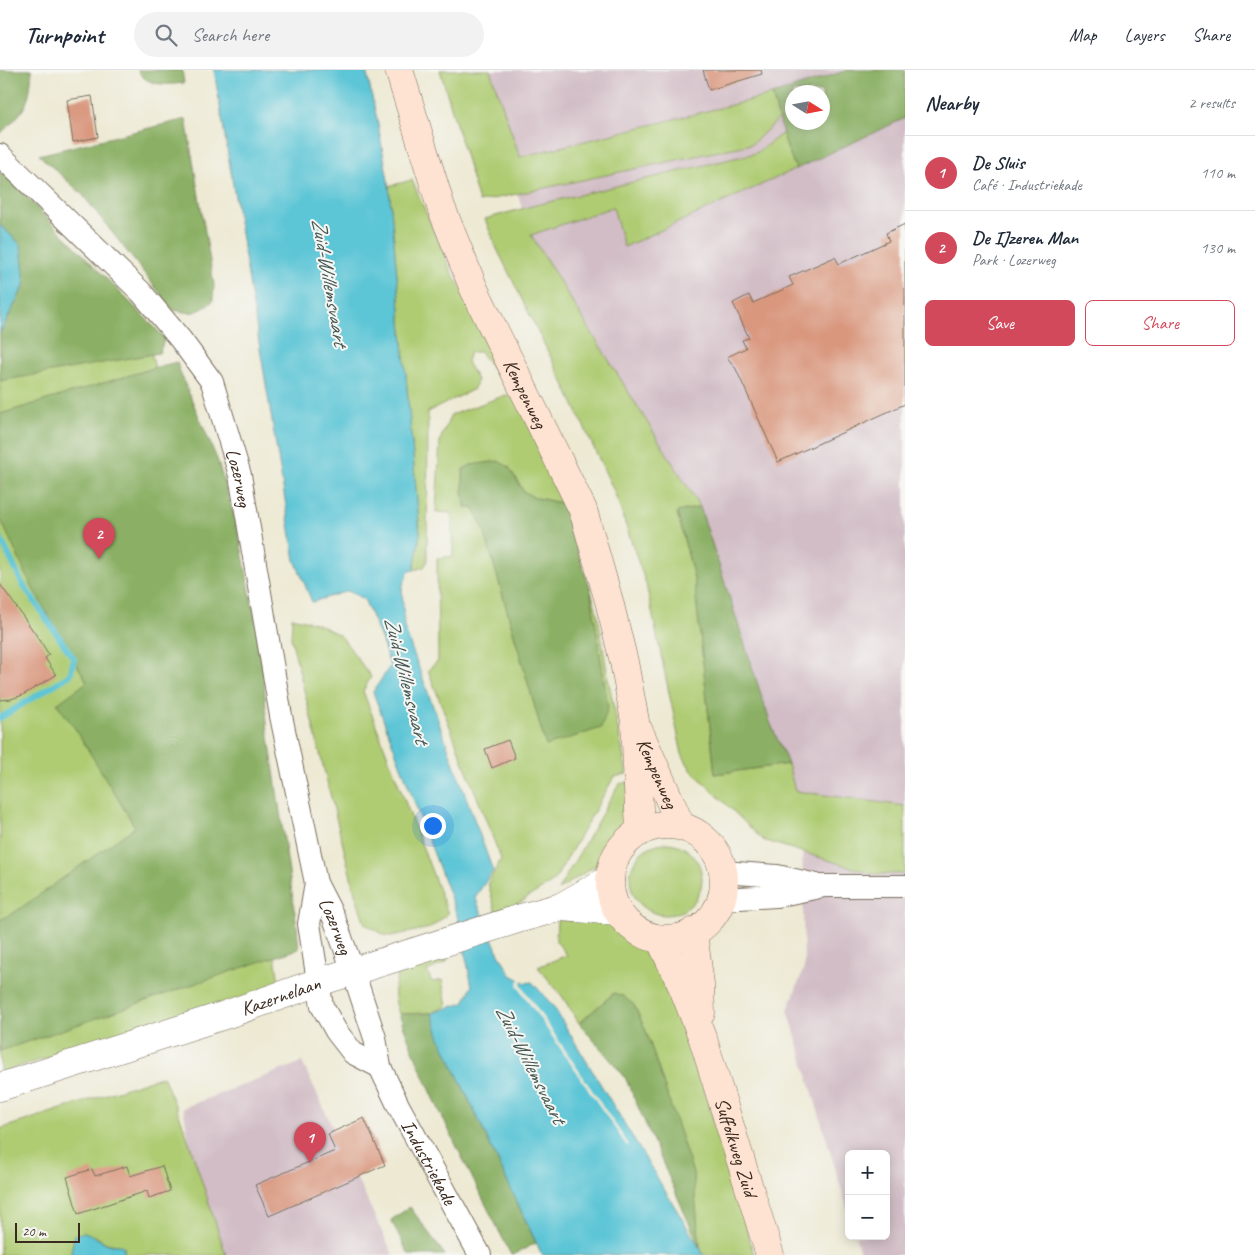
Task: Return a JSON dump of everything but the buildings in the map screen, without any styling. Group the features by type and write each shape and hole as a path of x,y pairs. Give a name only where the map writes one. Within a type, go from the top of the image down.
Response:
{"main road":[{"name":"Kempenweg","path":"399,70 441,207 474,289 583,510 610,601 635,721 640,831"},
{"name":"Kempenweg","path":"635,721 659,772 680,826"},
{"path":"660,824 680,826 696,832 709,842 718,856 724,872 722,899 706,924 693,932 677,938 660,938 643,934 629,924 618,911 612,896 610,880 614,860 625,843 640,831 660,824"},
{"name":"Suffolkweg Zuid","path":"693,932 700,984 703,1039"},
{"name":"Suffolkweg Zuid","path":"660,938 683,988 703,1039 770,1255"}],"street":[{"name":"Lozerweg","path":"0,154 141,292 181,340 212,382 240,475 281,716 316,883 334,918 353,971"},
{"path":"724,872 777,876 824,886"},
{"name":"Kazernelaan","path":"0,1087 225,1015 353,971 561,908 610,880"},
{"name":"Lozerweg","path":"316,883 309,924 319,982"},
{"path":"722,899 776,896 824,886 905,886"},
{"name":"Kazernelaan","path":"561,908 618,911"},
{"name":"Industriekade","path":"353,971 375,1038 380,1067 398,1105 480,1255"},
{"path":"319,982 322,1006 336,1031 353,1053 380,1067"}],"shaded area":[{"path":"478,70 905,70 905,1255 861,1255 856,1240 890,1240 890,1150 845,1150 845,1202 788,1010 804,968 802,837 531,236"},
{"path":"302,1062 393,1255 211,1255 183,1108"}],"green space":[{"path":"0,70 32,70 25,106 16,119 0,134"},
{"path":"138,70 182,70 184,83 158,84 146,79"},
{"path":"440,70 490,70 520,157 772,95 779,119 752,144 479,202"},
{"path":"848,70 905,70 905,118 796,169 787,148 772,95 785,91 785,130 830,130 830,85 802,85"},
{"path":"186,119 214,285 213,301 194,312 173,310 82,194 39,155"},
{"path":"783,133 796,169 624,247 613,207 531,235 700,507 677,513 694,578 715,774 788,764 795,791 905,806 905,874 873,874 763,840 691,770 682,754 646,584 614,491 565,386 496,247 485,219 532,206 756,153"},
{"path":"0,170 165,338 159,353 0,381 0,333 25,284 21,245 0,225"},
{"path":"412,180 452,273 471,304 506,374 499,377 480,352 470,352 467,362 477,380 474,389 428,412 427,562 424,567 414,570 420,534 389,186"},
{"path":"0,196 149,343 248,776 280,989 0,1072"},
{"path":"177,362 217,459 237,525 262,653 267,724 299,949 0,1051 0,920 15,912 135,827 76,730 57,704 87,682 33,589 0,518 0,414"},
{"path":"506,395 519,399 561,503 533,497 523,491 516,477 474,509 484,530 546,746 608,708 590,587 598,616 627,774 614,777 554,881 497,917 488,883 501,859 428,670 438,661 437,558 453,556 451,513 436,512 440,440 451,415"},
{"path":"498,461 509,467 523,491 533,497 561,503 590,587 608,708 601,728 546,746 484,530 474,509 465,507 463,469 471,465"},
{"path":"700,507 770,722 788,764 715,774 694,578 677,512"},
{"path":"292,617 316,623 341,636 371,677 363,691 448,914 430,928 391,936 384,935 365,924 355,893 291,638"},
{"path":"628,782 630,805 625,822 595,866 558,890 619,784"},
{"path":"659,843 673,843 692,853 702,872 702,886 692,905 673,915 659,915 640,905 630,886 630,872 640,853"},
{"path":"557,920 609,922 649,948 672,981 754,1255 704,1255 700,1248 692,1173 646,1031 634,1005 614,993 579,1023 562,996 538,967 567,955 556,941"},
{"path":"447,954 447,962 427,971 432,982 442,980 447,1006 432,1013 399,1014 395,994 398,974"},
{"path":"614,993 623,996 634,1005 646,1031 693,1173 700,1248 625,1077 579,1023"},
{"path":"432,1013 440,1038 536,1243 513,1255 511,1255 437,1106 399,1014"},
{"path":"163,1076 184,1127 226,1255 124,1255 124,1247 106,1243 94,1235 74,1244 71,1251 73,1255 0,1255 0,1129"},
{"path":"410,1207 445,1255 409,1255 391,1220"}],"water":[{"name":"Zuid-Willemsvaart","path":"214,70 366,70 389,186 420,534 414,570 409,571 402,587 404,627 493,871 475,897 497,950 511,975 526,983 532,982 553,1006 704,1255 542,1255 440,1038 432,1013 464,1003 472,986 457,915 373,692 390,666 381,638 364,599 348,591 312,602 295,560"},
{"path":"0,225 21,245 25,284 0,333"},
{"path":"84,1232 108,1244 124,1247 124,1255 73,1255 71,1251 75,1235"}],"pier":[{"path":"521,977 523,979 521,985 629,1145 627,1146 517,985"}],"waterway":[{"path":"0,537 22,583 74,659 70,675 0,718"}],"place":[{"name":"De IJzeren Man","path":"99,559"},
{"name":"De Sluis","path":"310,1163"}]}
